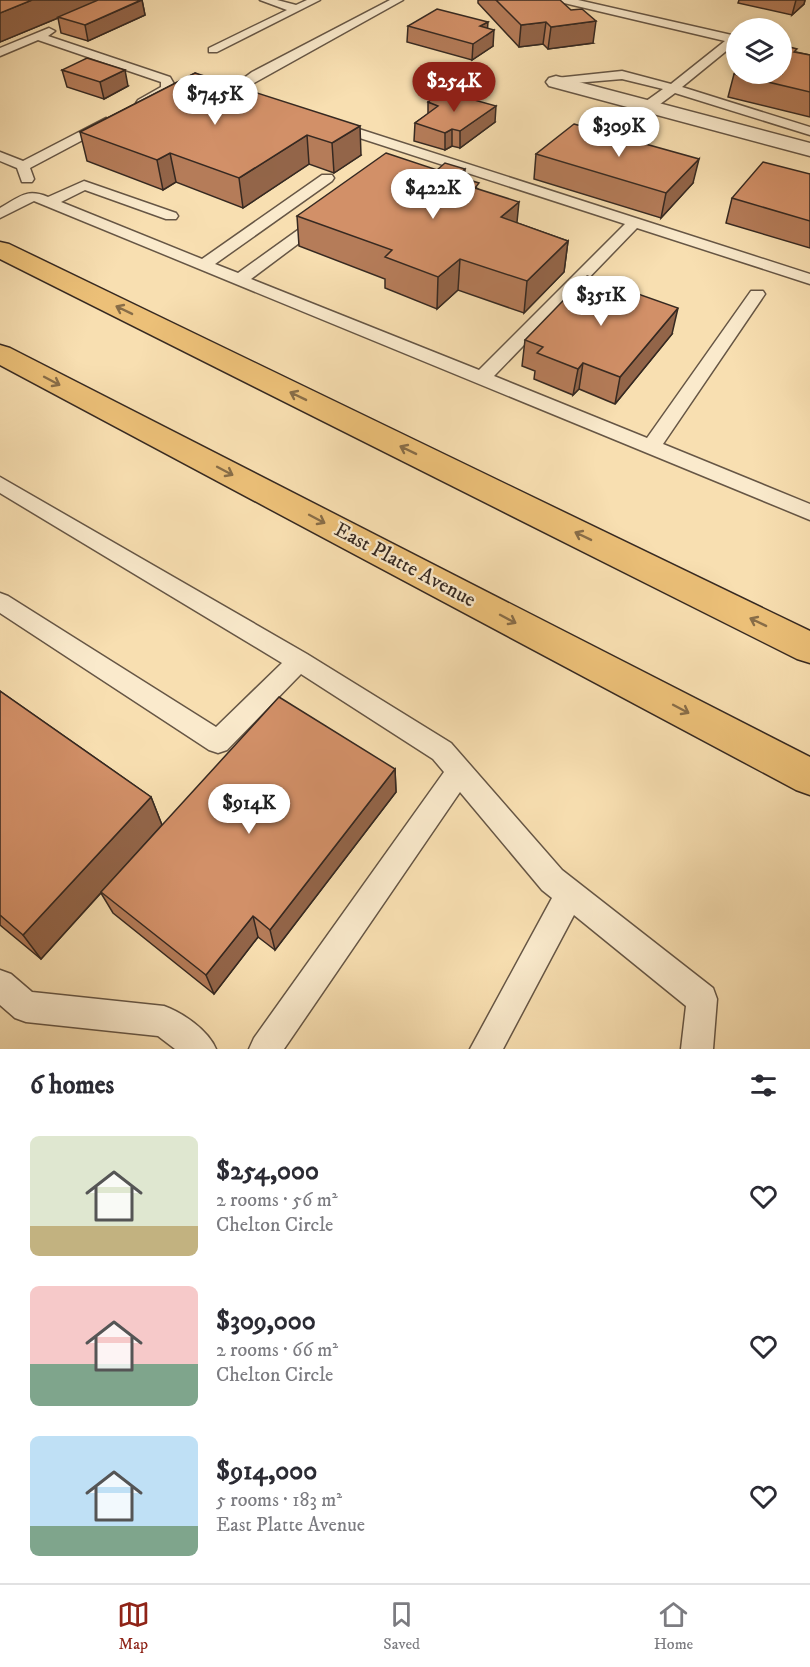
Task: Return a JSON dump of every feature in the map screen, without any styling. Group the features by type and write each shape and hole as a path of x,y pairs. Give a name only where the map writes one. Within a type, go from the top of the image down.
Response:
{"main road":[{"path":"0,249 810,648"},
{"name":"East Platte Avenue","path":"0,354 810,777"}],"street":[{"path":"556,82 810,150"}],"lane":[{"path":"265,0 297,9"},
{"path":"213,50 315,0"},
{"path":"282,108 249,98 245,89 248,81 398,0"},
{"path":"564,0 726,38"},
{"path":"0,52 59,27"},
{"path":"38,36 166,80 168,84 166,89 134,107"},
{"path":"647,107 726,48"},
{"path":"556,82 622,75 673,88 810,131"},
{"path":"723,127 741,110"},
{"path":"22,166 114,118"},
{"path":"315,119 810,279"},
{"path":"397,165 416,152"},
{"path":"0,156 22,166 41,199 810,512"},
{"path":"204,265 327,178"},
{"path":"0,214 84,184 171,216"},
{"path":"239,280 331,213"},
{"path":"482,378 635,222"},
{"path":"651,447 757,294"},
{"path":"0,484 299,661 442,751 552,880 702,999 697,1049"},
{"path":"0,602 218,742 299,661"},
{"path":"266,1049 460,771"},
{"path":"486,1049 570,894"},
{"path":"0,985 26,1007 164,1021 200,1049"}],"building":[{"path":"0,0 32,0 0,13"},
{"path":"98,0 141,0 85,25 58,17"},
{"path":"496,0 560,0 571,10 582,9 596,21 551,27 546,22 521,25"},
{"path":"437,9 488,22 480,26 494,30 473,44 408,26"},
{"path":"792,48 797,49 794,52 810,55 810,92 776,84 792,84"},
{"path":"87,58 125,70 100,82 62,70"},
{"path":"195,73 360,126 332,143 307,135 239,178 170,153 157,160 80,132"},
{"path":"439,94 449,97 453,94 496,106 460,131 452,129 445,133 415,123 438,106 428,102"},
{"path":"574,124 699,159 666,193 536,154"},
{"path":"386,153 437,170 445,163 465,169 456,176 479,183 475,188 519,202 501,217 568,241 527,281 460,259 438,277 385,257 392,250 297,216"},
{"path":"763,162 810,174 810,221 732,198"},
{"path":"587,276 678,308 620,377 583,363 578,369 537,353 543,347 525,340"},
{"path":"0,691 151,797 23,935 0,915"},
{"path":"279,697 395,769 270,930 253,916 206,975 101,892"}]}
